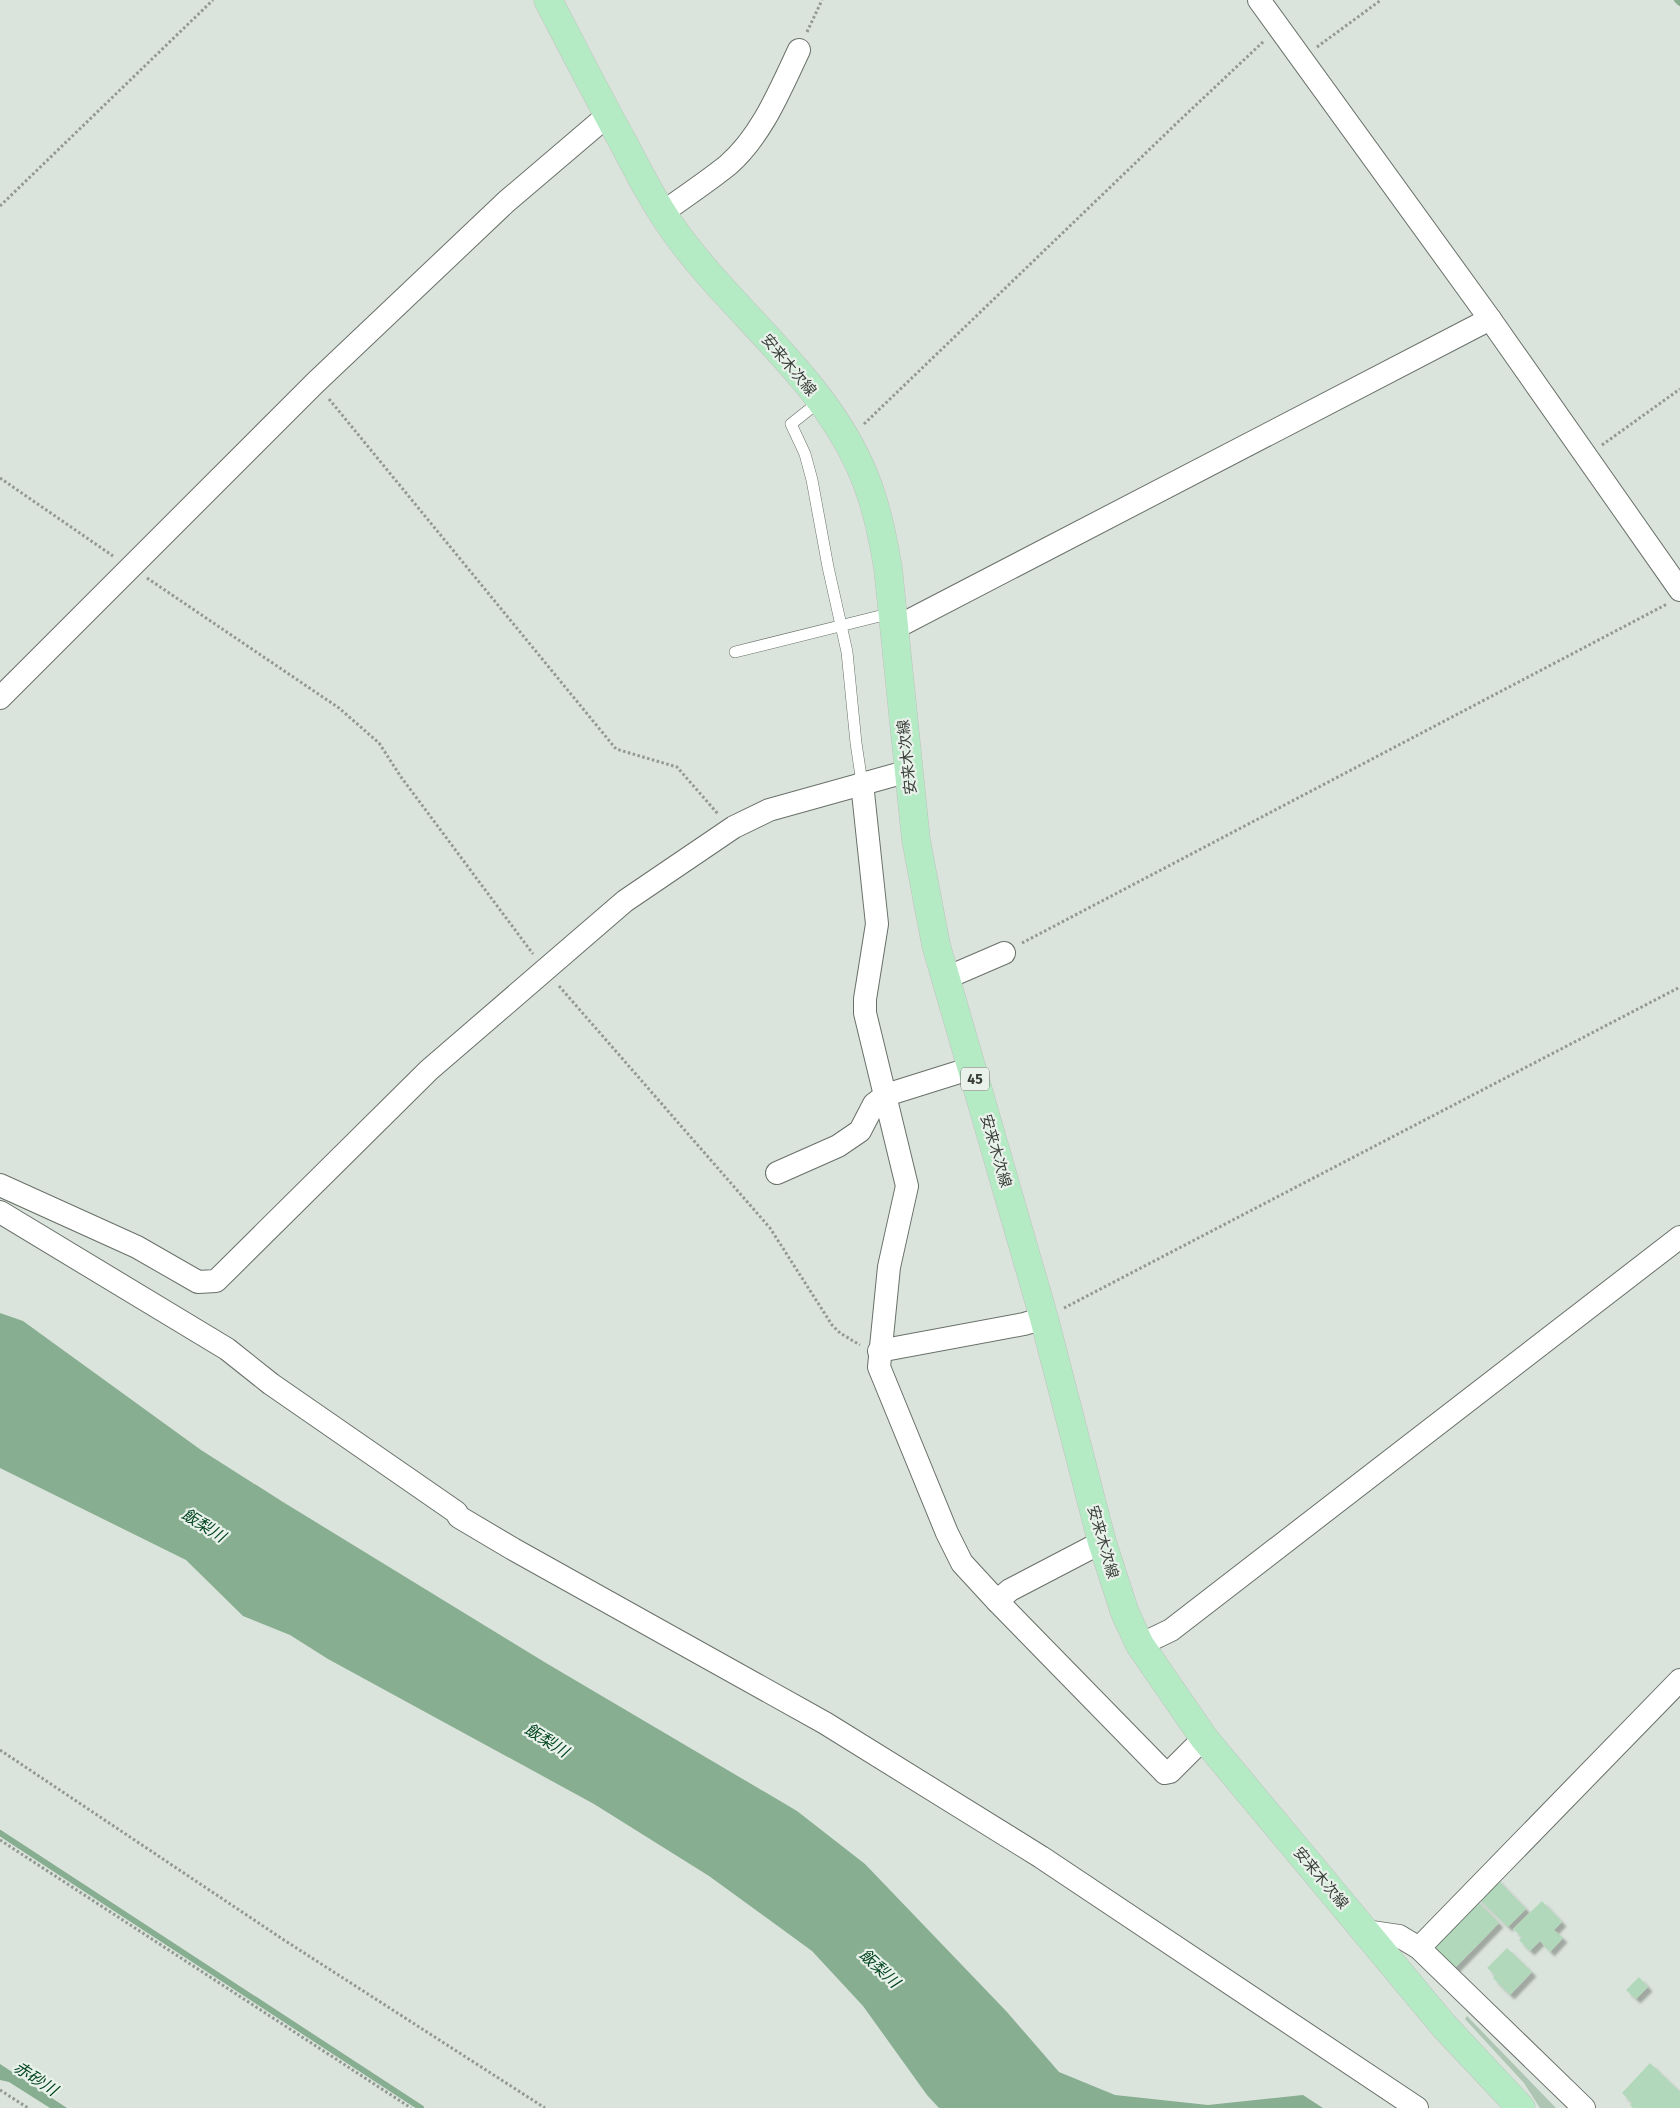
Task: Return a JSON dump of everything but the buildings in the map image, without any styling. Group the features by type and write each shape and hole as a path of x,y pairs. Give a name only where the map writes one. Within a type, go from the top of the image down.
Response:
{"main road":[{"name":"安来木次線","path":"548,0 608,116 662,213 708,274 784,357 820,401 847,440 860,467 881,528 893,621 916,840 936,944 1044,1318 1102,1542 1125,1613 1140,1645 1204,1738 1444,2026 1521,2108"}],"street":[{"path":"1259,0 1490,320 1680,590"},
{"path":"662,213 728,164 738,154 767,115 799,50"},
{"path":"0,698 316,384 507,201 608,116"},
{"path":"893,621 1490,320"},
{"path":"0,1185 137,1247 198,1282 216,1282 429,1070 625,901 734,827 769,810 909,771"},
{"path":"862,783 877,924 865,999 865,1013 907,1186 889,1267 879,1351 879,1367 957,1555 997,1601 1165,1773 1170,1772 1204,1738"},
{"path":"946,978 1004,953"},
{"path":"776,1173 838,1146 860,1131 874,1104 886,1095 972,1068"},
{"path":"0,1212 227,1349 271,1384 448,1506 459,1517 825,1723 1041,1857 1417,2108"},
{"path":"1140,1645 1170,1630 1680,1237"},
{"path":"879,1351 1024,1324 1044,1318"},
{"path":"997,1601 1010,1590 1102,1542"},
{"path":"1419,1948 1680,1680"},
{"path":"1366,1931 1399,1936 1419,1948 1584,2108"}],"lane":[{"path":"820,401 791,424 805,454 812,480 828,567 849,661 856,743 862,783"},
{"path":"735,652 842,627 893,621"}],"path":[{"path":"0,206 213,0"},
{"path":"799,50 822,0"},
{"path":"1300,59 1381,0"},
{"path":"847,440 1179,121 1267,40"},
{"path":"316,384 616,749 677,767 714,811 734,827"},
{"path":"1585,456 1680,389"},
{"path":"0,478 339,708 379,743 401,777 544,970 770,1228 832,1325 840,1333 871,1351 879,1351"},
{"path":"1004,953 1664,606"},
{"path":"1044,1318 1680,987"},
{"path":"0,1750 284,1940 545,2108"},
{"path":"0,1840 411,2108"},
{"path":"0,2090 28,2108"}],"shaded area":[{"path":"1467,2016 1556,2108 1540,2108 1524,2083 1465,2019"}],"water":[{"name":"飯梨川","path":"0,1313 23,1321 201,1450 283,1502 546,1663 797,1811 865,1864 1007,2012 1059,2072 1115,2095 1208,2105 1303,2095 1323,2108 939,2108 927,2095 863,2006 812,1951 709,1876 594,1804 328,1659 290,1635 243,1616 186,1560 0,1468"},
{"path":"0,2064 67,2108 50,2108 9,2082 0,2080"}],"waterway":[{"path":"1677,0 1680,3"},
{"path":"0,1833 421,2108"}],"water label":[{"name":"赤砂川","path":"36,2078"}]}
